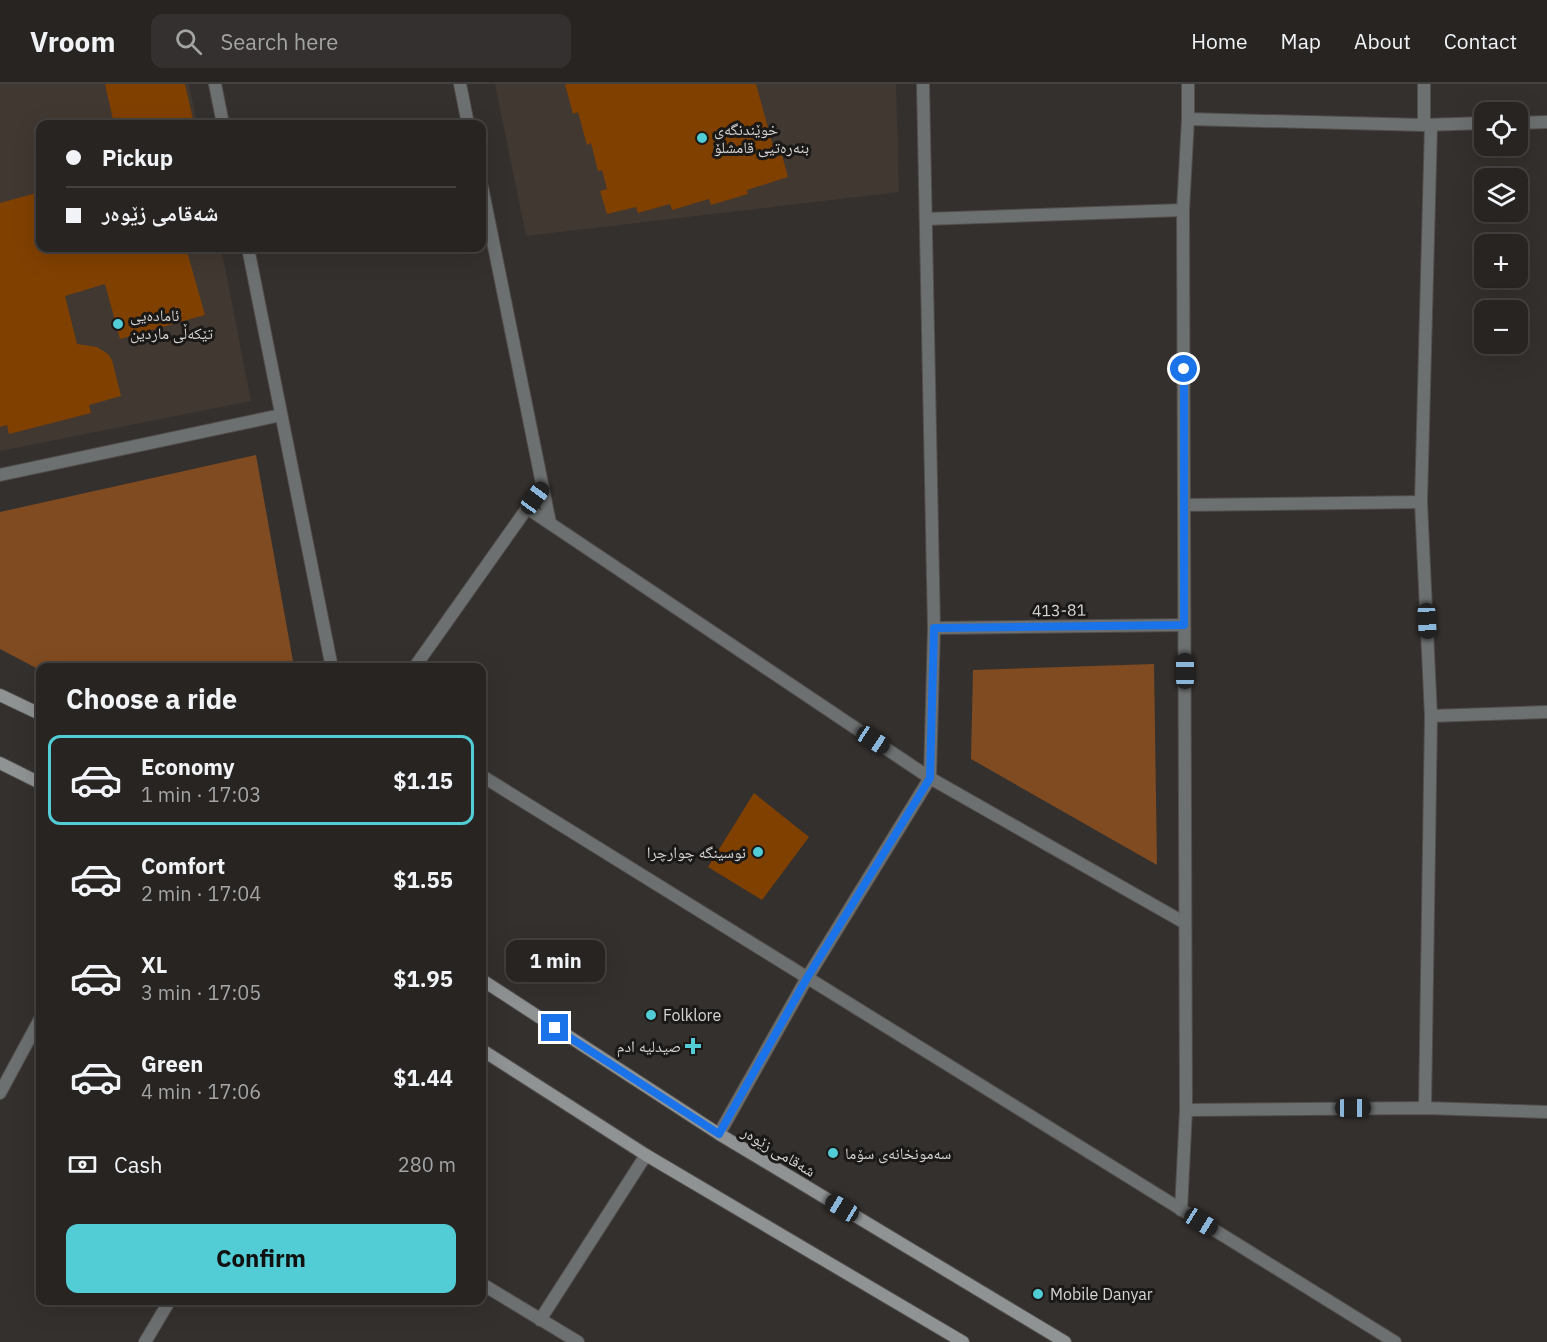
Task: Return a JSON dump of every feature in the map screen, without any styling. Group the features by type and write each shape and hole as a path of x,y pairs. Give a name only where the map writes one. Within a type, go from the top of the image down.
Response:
{"main road":[{"path":"0,695 36,712"},
{"path":"0,763 36,781"},
{"name":"شەقامی زێوەر","path":"486,983 719,1134 1065,1342"},
{"path":"486,1053 646,1155 963,1342"}],"street":[{"path":"214,84 222,120"},
{"path":"460,84 467,120"},
{"path":"719,1134 807,978 930,778 934,628 923,84"},
{"path":"1181,1209 1186,1110 1183,210 1188,84"},
{"path":"1424,84 1427,125 1422,502 1431,716 1425,1108"},
{"path":"1188,119 1427,125 1474,123"},
{"path":"1528,123 1547,122"},
{"path":"486,209 550,523"},
{"path":"926,219 1183,210"},
{"path":"249,252 331,663"},
{"path":"0,475 281,415"},
{"path":"418,663 543,487"},
{"path":"1184,505 1422,502"},
{"path":"527,508 930,778 1185,923"},
{"name":"413-81","path":"934,628 1184,625"},
{"path":"1431,716 1547,712"},
{"path":"486,778 1395,1342"},
{"path":"0,1093 36,1029"},
{"path":"1186,1110 1425,1108 1547,1112"},
{"path":"540,1320 646,1155"},
{"path":"486,1286 578,1342"},
{"path":"145,1342 167,1305"}],"shaded area":[{"name":"ئامادەیی تێکەڵی ماردین","path":"0,84 189,84 196,120 36,120 36,252 222,252 251,401 0,451"},
{"name":"خوێندنگەی بنەرەتیی قامشلۆ","path":"495,84 896,84 899,192 526,236"},
{"path":"256,455 293,663 36,663 36,668 0,649 0,512"},
{"path":"1154,664 1157,865 971,759 973,670"}],"building":[{"path":"105,84 185,84 193,120 113,120"},
{"path":"565,84 756,84 776,157 782,155 788,177 747,190 748,194 711,205 709,199 672,210 670,204 638,213 636,207 607,214 600,191 607,189 602,170 598,171 591,143 587,145 578,112 573,114"},
{"path":"36,193 36,252 187,252 205,315 120,339 105,284 65,296 77,344 97,347 108,354 112,360 121,396 89,405 91,413 9,434 7,425 0,427 0,203"},
{"name":"نوسینگە چوارچرا","path":"754,793 809,837 762,900 708,867"}],"place":[{"name":"خوێندنگەی بنەرەتیی قامشلۆ","path":"702,138"},
{"name":"ئامادەیی تێکەڵی ماردین","path":"118,324"},
{"name":"نوسینگە چوارچرا","path":"758,852"},
{"name":"Folklore","path":"651,1015"},
{"name":"صیدلیە ادم","path":"693,1046"},
{"name":"سەمونخانەی سۆما","path":"833,1153"},
{"name":"Mobile Danyar","path":"1038,1294"}],"route":[{"path":"555,1028 719,1134 807,978 930,778 934,628 1184,625 1184,369"}]}
